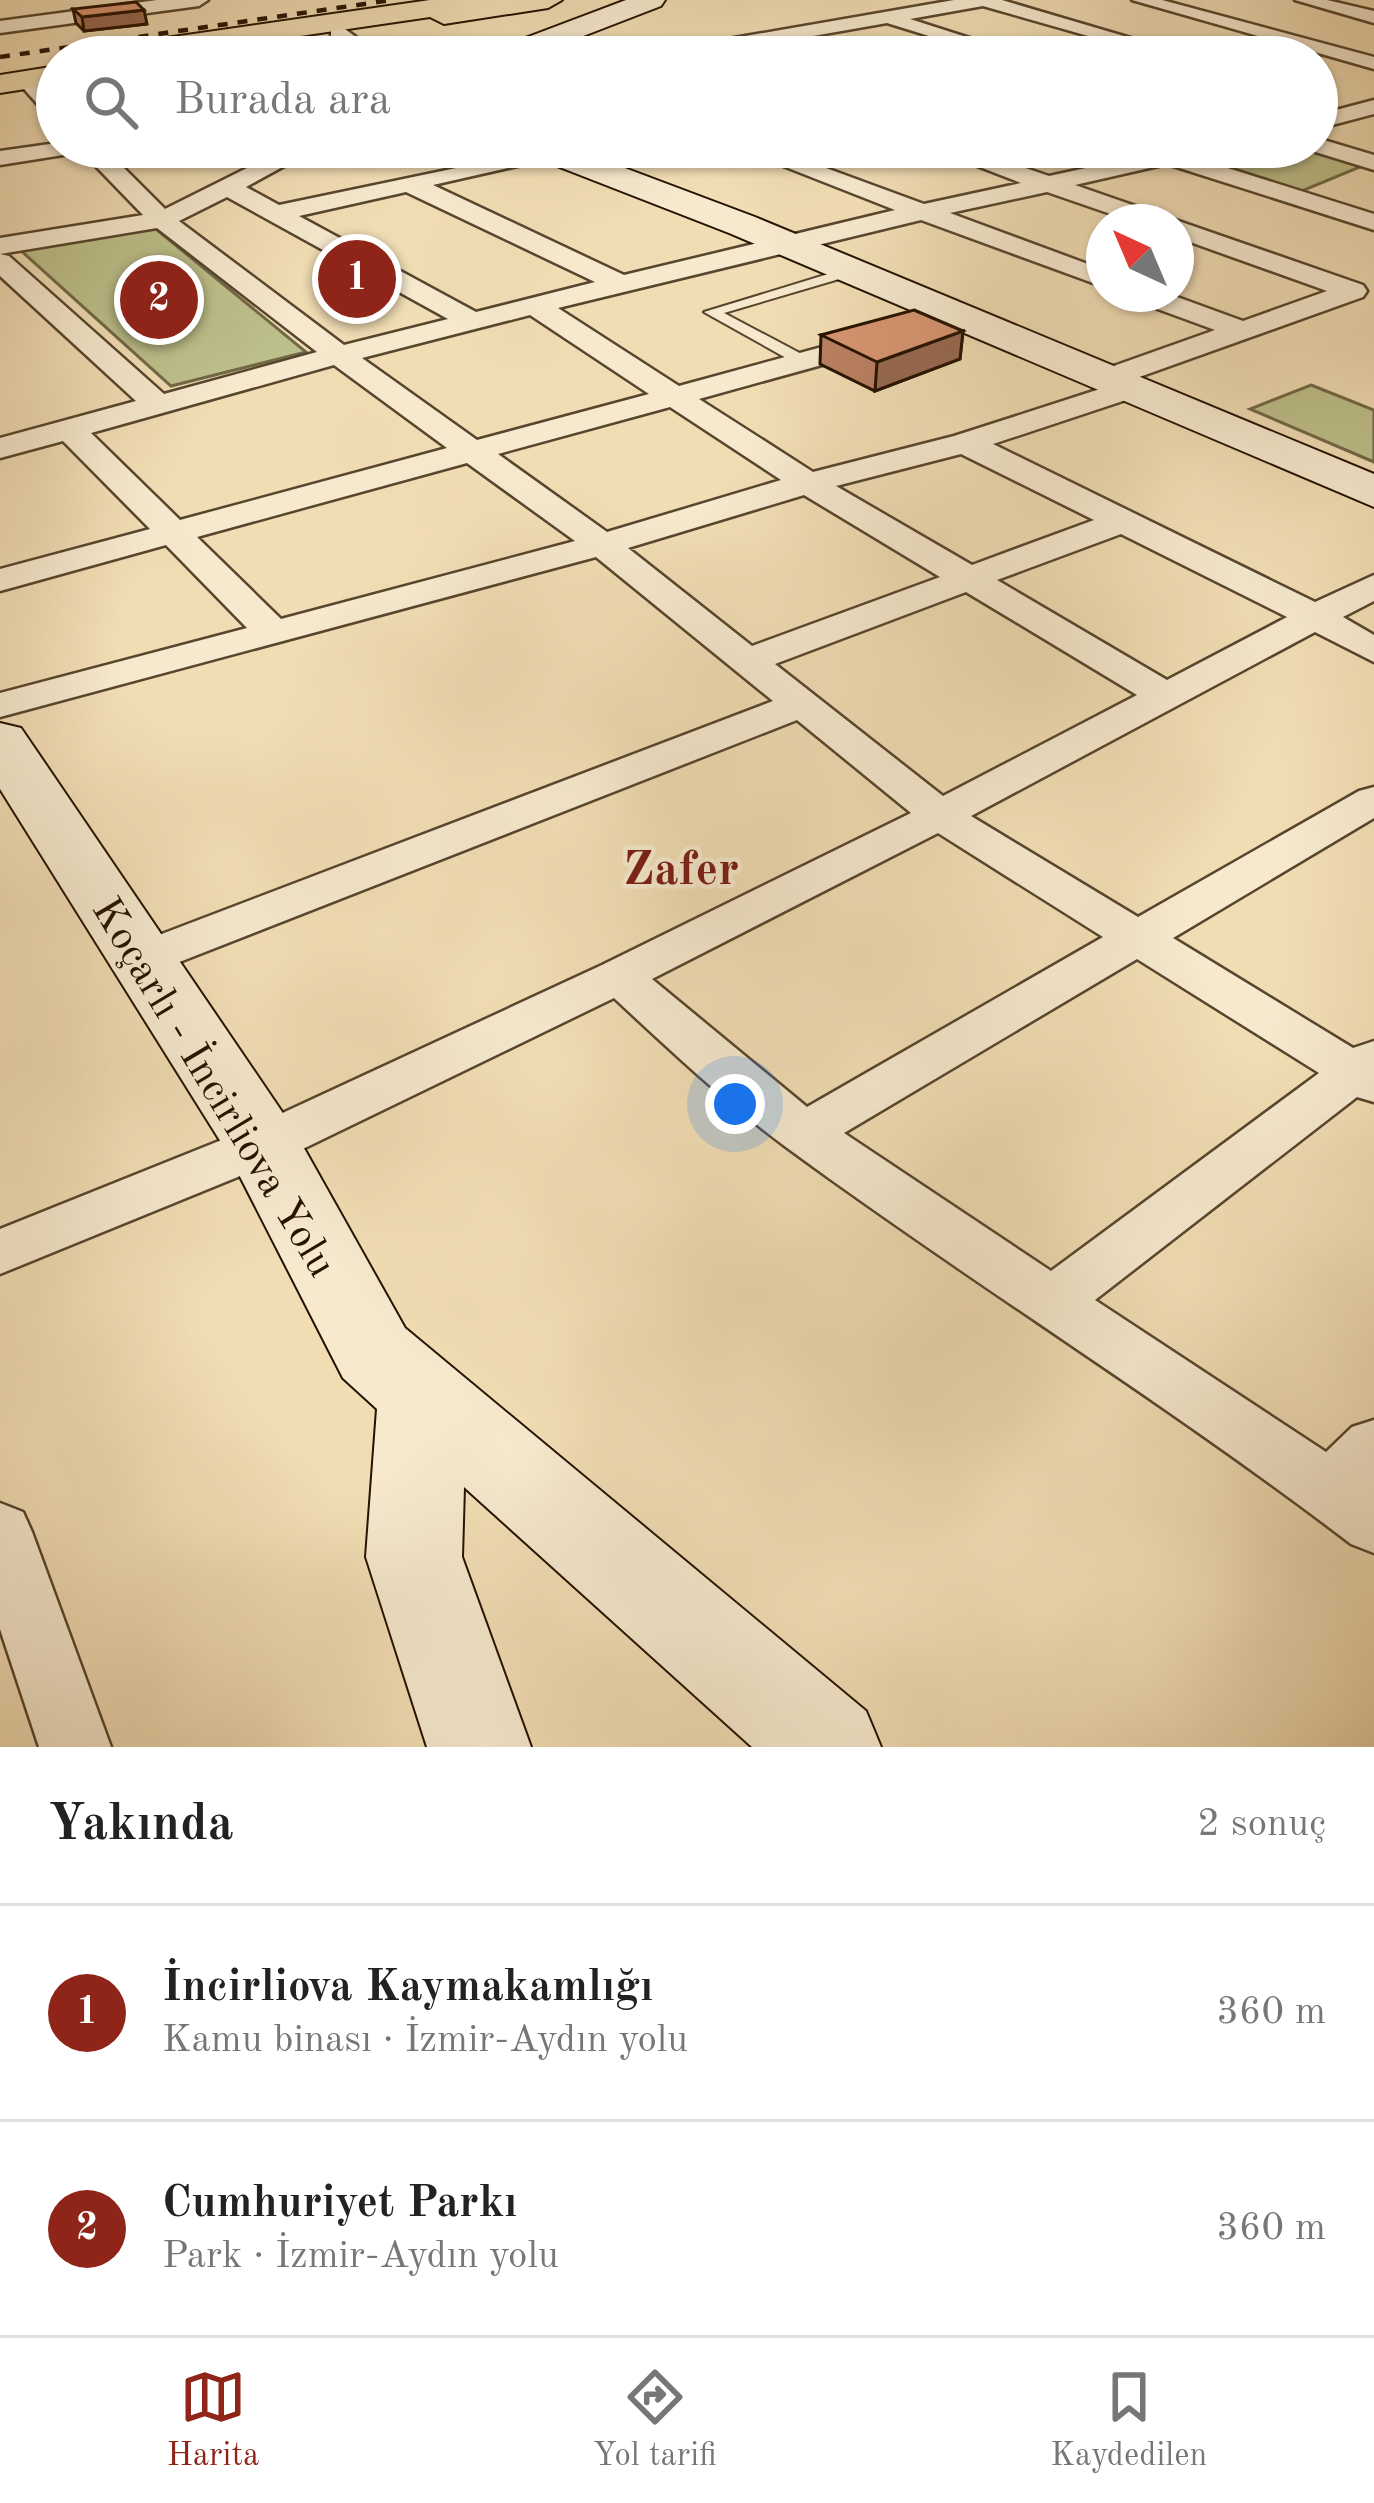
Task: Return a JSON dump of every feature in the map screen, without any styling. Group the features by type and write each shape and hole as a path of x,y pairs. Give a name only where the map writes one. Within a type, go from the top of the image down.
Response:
{"highway":[{"path":"240,36 487,0"},
{"path":"319,36 548,0"}],"street":[{"path":"0,27 199,0"},
{"path":"557,36 651,0"},
{"path":"779,36 986,0 1112,36"},
{"path":"1141,0 1283,36"},
{"path":"1159,0 1290,36"},
{"path":"1304,0 1374,16"},
{"path":"885,18 947,36"},
{"path":"338,33 342,36"},
{"path":"1338,49 1374,59"},
{"path":"1338,50 1374,59"},
{"path":"1338,98 1374,107"},
{"path":"1338,116 1374,107"},
{"path":"1338,152 1374,163"},
{"path":"0,158 36,153"},
{"path":"111,168 162,220 602,545 940,814 1134,936 1367,1072 1051,1304"},
{"path":"0,246 162,220 265,168"},
{"path":"279,213 471,168"},
{"path":"592,168 851,271 1374,492"},
{"path":"804,168 1086,272"},
{"path":"1004,168 1109,204"},
{"path":"0,448 155,402 783,243 1118,168"},
{"path":"1202,168 1374,222"},
{"path":"410,184 621,284"},
{"path":"227,187 474,322"},
{"path":"0,705 602,545 965,442 1242,330 1353,291 1194,234"},
{"path":"0,262 155,402"},
{"path":"535,306 808,483 1166,696"},
{"path":"1192,312 1242,330"},
{"path":"0,580 961,318"},
{"path":"68,427 273,632"},
{"path":"965,442 1316,616 1374,651"},
{"path":"744,662 1124,521"},
{"path":"0,1252 263,1145 620,976 1374,586"},
{"path":"142,959 800,705"},
{"name":"Koçarlı - İncirliova Yolu","path":"0,741 263,1145 374,1353 829,1747"},
{"path":"802,1132 1374,800"},
{"path":"620,976 704,1054 802,1132 1352,1507 1374,1446"},
{"path":"423,1395 414,1557 479,1747"},
{"path":"0,1532 76,1747"}],"lane":[{"path":"803,361 712,312 851,271"}],"green space":[{"path":"1338,153 1372,162 1302,191 1223,168 1338,168"},
{"path":"151,225 306,352 171,386 18,248"},
{"path":"1311,385 1374,410 1374,462 1250,409"}],"building":[{"path":"136,2 144,10 82,17 73,9"},
{"path":"914,310 963,331 877,362 821,335"}],"railway":[{"path":"144,36 392,0"},
{"path":"0,57 36,52"}],"place":[{"name":"İncirliova Kaymakamlığı","path":"357,279"},
{"name":"Cumhuriyet Parkı","path":"159,300"}],"district":[{"name":"Zafer","path":"681,867"}]}
